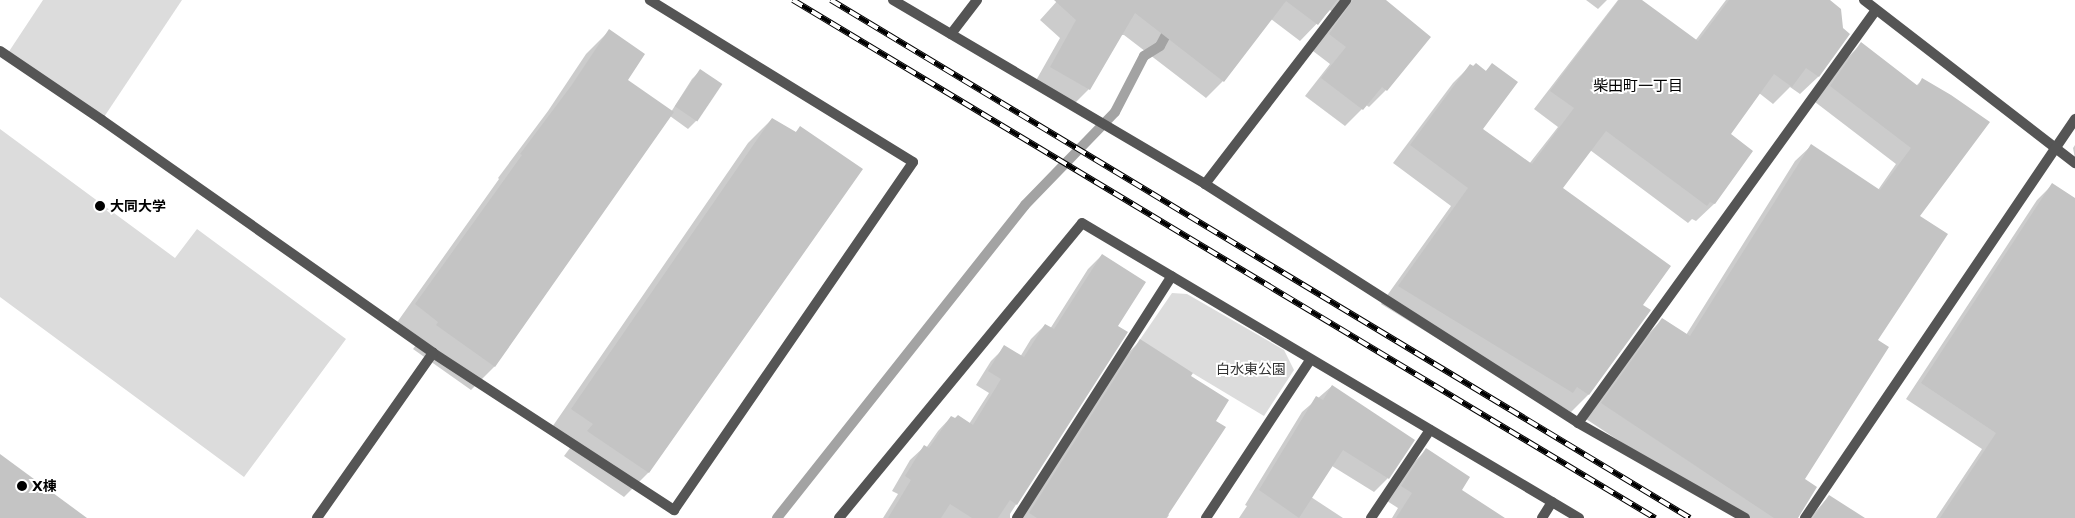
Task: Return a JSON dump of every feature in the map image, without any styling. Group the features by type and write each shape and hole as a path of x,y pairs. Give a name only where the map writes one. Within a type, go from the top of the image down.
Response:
{"street":[{"path":"0,52 102,120 433,353 674,510 913,162 650,0"},
{"path":"893,0 1205,184 1578,423 1745,518"},
{"path":"951,34 977,0"},
{"path":"1205,184 1346,0"},
{"path":"1864,0 2075,163"},
{"path":"1578,423 1876,10"},
{"path":"1805,518 2075,119"},
{"path":"839,518 1082,223 1579,518"},
{"path":"1017,518 1172,276"},
{"path":"317,518 433,353"},
{"path":"1206,518 1310,360"},
{"path":"1371,518 1430,430"},
{"path":"1542,518 1552,502"}],"green space":[{"path":"43,0 182,0 102,120 6,56"},
{"path":"0,129 175,258 197,229 346,339 244,477 0,297"},
{"name":"白水東公園","path":"1172,293 1187,294 1284,350 1294,370 1264,416 1139,341"}],"building":[{"path":"1054,0 1337,0 1318,25 1286,1 1224,82 1135,13 1090,90 1050,67 1076,20"},
{"path":"1353,0 1386,0 1431,37 1387,91 1382,87 1363,110 1321,78 1346,47 1329,34"},
{"path":"1619,0 1642,0 1698,41 1729,0 1830,0 1841,9 1843,28 1850,34 1819,77 1806,68 1792,87 1774,74 1731,134 1753,151 1715,204 1710,202 1707,206 1606,131 1563,188 1671,266 1643,305 1651,310 1589,395 1577,387 1573,393 1398,286 1468,188 1410,145 1470,64 1473,66 1476,63 1486,71 1492,63 1518,82 1483,129 1532,164 1574,108 1550,91"},
{"path":"609,29 645,54 628,80 674,112 495,367 436,325 438,322 415,304 522,155 520,154 571,86"},
{"path":"1861,42 1918,86 1922,78 1990,122 1920,216 1948,234 1878,340 1889,347 1805,479 1817,487 1798,518 1774,518 1601,403 1662,318 1690,336 1811,144 1880,190 1911,148 1830,86"},
{"path":"700,69 722,84 697,121 675,106"},
{"path":"772,118 796,132 800,126 863,169 649,473 587,431 593,424 571,409"},
{"path":"2052,183 2075,198 2075,518 1940,518 1996,433 1921,383"},
{"path":"1102,254 1146,282 1118,326 1128,332 1017,505 1010,500 998,518 972,518 950,504 941,518 888,518 911,480 905,476 924,445 929,448 951,416 955,418 958,415 973,425 1001,379 988,371 1004,345 1024,357 1045,324 1054,329"},
{"path":"1140,339 1193,373 1191,376 1229,400 1216,421 1226,427 1166,518 1037,518 1029,513"},
{"path":"1332,385 1415,440 1389,479 1343,450 1299,518 1259,490 1316,396 1323,400"},
{"path":"1426,448 1470,477 1462,490 1505,518 1396,518 1412,493 1401,486"},
{"name":"X棟","path":"0,454 87,518 0,518"},
{"path":"1829,495 1865,518 1813,518"}],"waterway":[{"path":"777,518 1025,205 1115,112 1144,56 1160,46 1171,25"}],"railway":[{"path":"793,0 1655,518"},
{"path":"831,0 1690,518"}],"place":[{"name":"大同大学","path":"100,206"},
{"name":"X棟","path":"22,486"}],"district":[{"name":"柴田町一丁目","path":"1638,87"}]}
